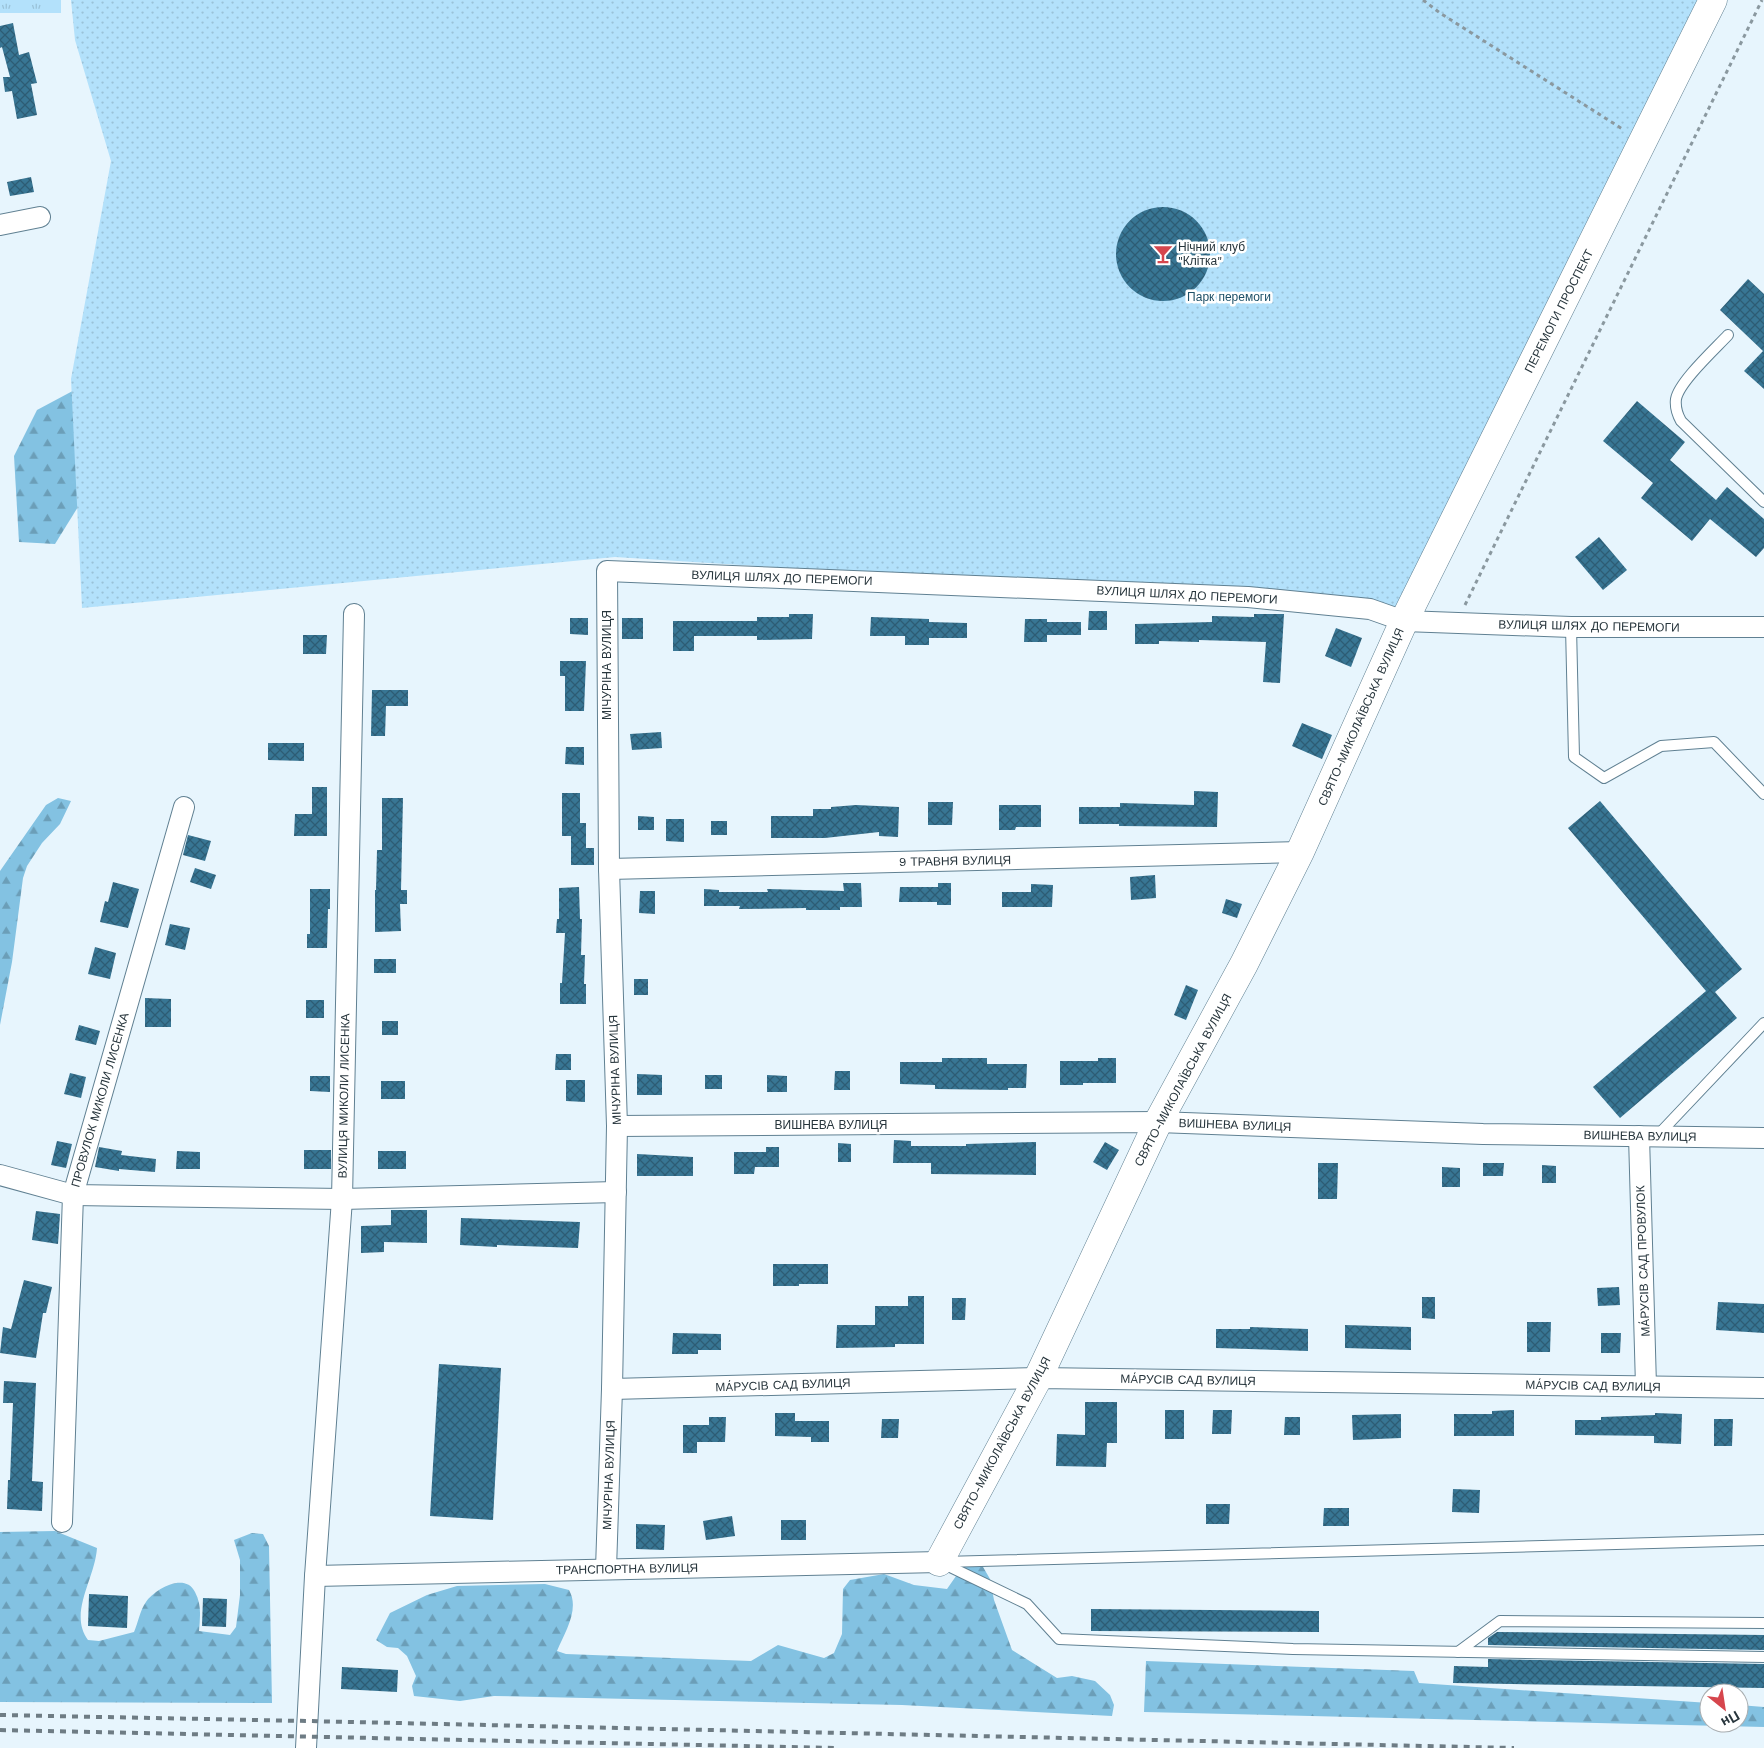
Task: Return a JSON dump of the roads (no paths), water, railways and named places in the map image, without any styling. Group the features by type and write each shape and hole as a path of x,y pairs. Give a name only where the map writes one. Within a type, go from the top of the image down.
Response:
{"street":[{"name":"ПЕРЕМОГИ ПРОСПЕКТ","path":"1404,621 1713,0"},
{"path":"0,225 40,217"},
{"name":"ВУЛИЦЯ ШЛЯХ ДО ПЕРЕМОГИ","path":"607,571 1248,597 1370,609 1404,621 1570,627 1764,627"},
{"name":"МІЧУРІНА ВУЛИЦЯ","path":"606,1569 612,1389 617,1126 609,869 607,571"},
{"name":"ВУЛИЦЯ МИКОЛИ ЛИСЕНКА","path":"306,1748 342,1199 354,614"},
{"name":"СВЯТО-МИКОЛАЇВСЬКА ВУЛИЦЯ","path":"939,1562 1038,1378 1158,1122 1244,964 1300,852 1404,621"},
{"name":"ПРОВУЛОК МИКОЛИ ЛИСЕНКА","path":"62,1522 73,1195 184,807"},
{"name":"9 ТРАВНЯ ВУЛИЦЯ","path":"609,869 1300,852"},
{"name":"ВИШНЕВА ВУЛИЦЯ","path":"617,1126 1158,1122 1483,1134 1764,1138"},
{"name":"МÁРУСІВ САД ПРОВУЛОК","path":"1646,1386 1648,1136"},
{"path":"0,1174 73,1195 342,1199 616,1192"},
{"name":"МÁРУСІВ САД ВУЛИЦЯ","path":"612,1389 1038,1378 1764,1388"},
{"name":"ТРАНСПОРТНА ВУЛИЦЯ","path":"316,1576 939,1562"}],"lane":[{"path":"1728,335 1682,386 1676,398 1676,412 1681,421 1764,502"},
{"path":"1570,627 1574,757 1604,778 1661,746 1714,742 1764,794"},
{"path":"1648,1136 1764,1023"},
{"path":"939,1562 1764,1540"},
{"path":"939,1562 1027,1604 1059,1639 1293,1649 1764,1658"},
{"path":"1458,1652 1500,1621 1764,1623"}],"railway":[{"path":"0,1715 1514,1748"},
{"path":"0,1730 837,1748"}],"place":[{"name":"Нічний клуб \"Клітка\"","path":"1163,254"}],"park label":[{"name":"Парк перемоги","path":"1229,297"}]}
